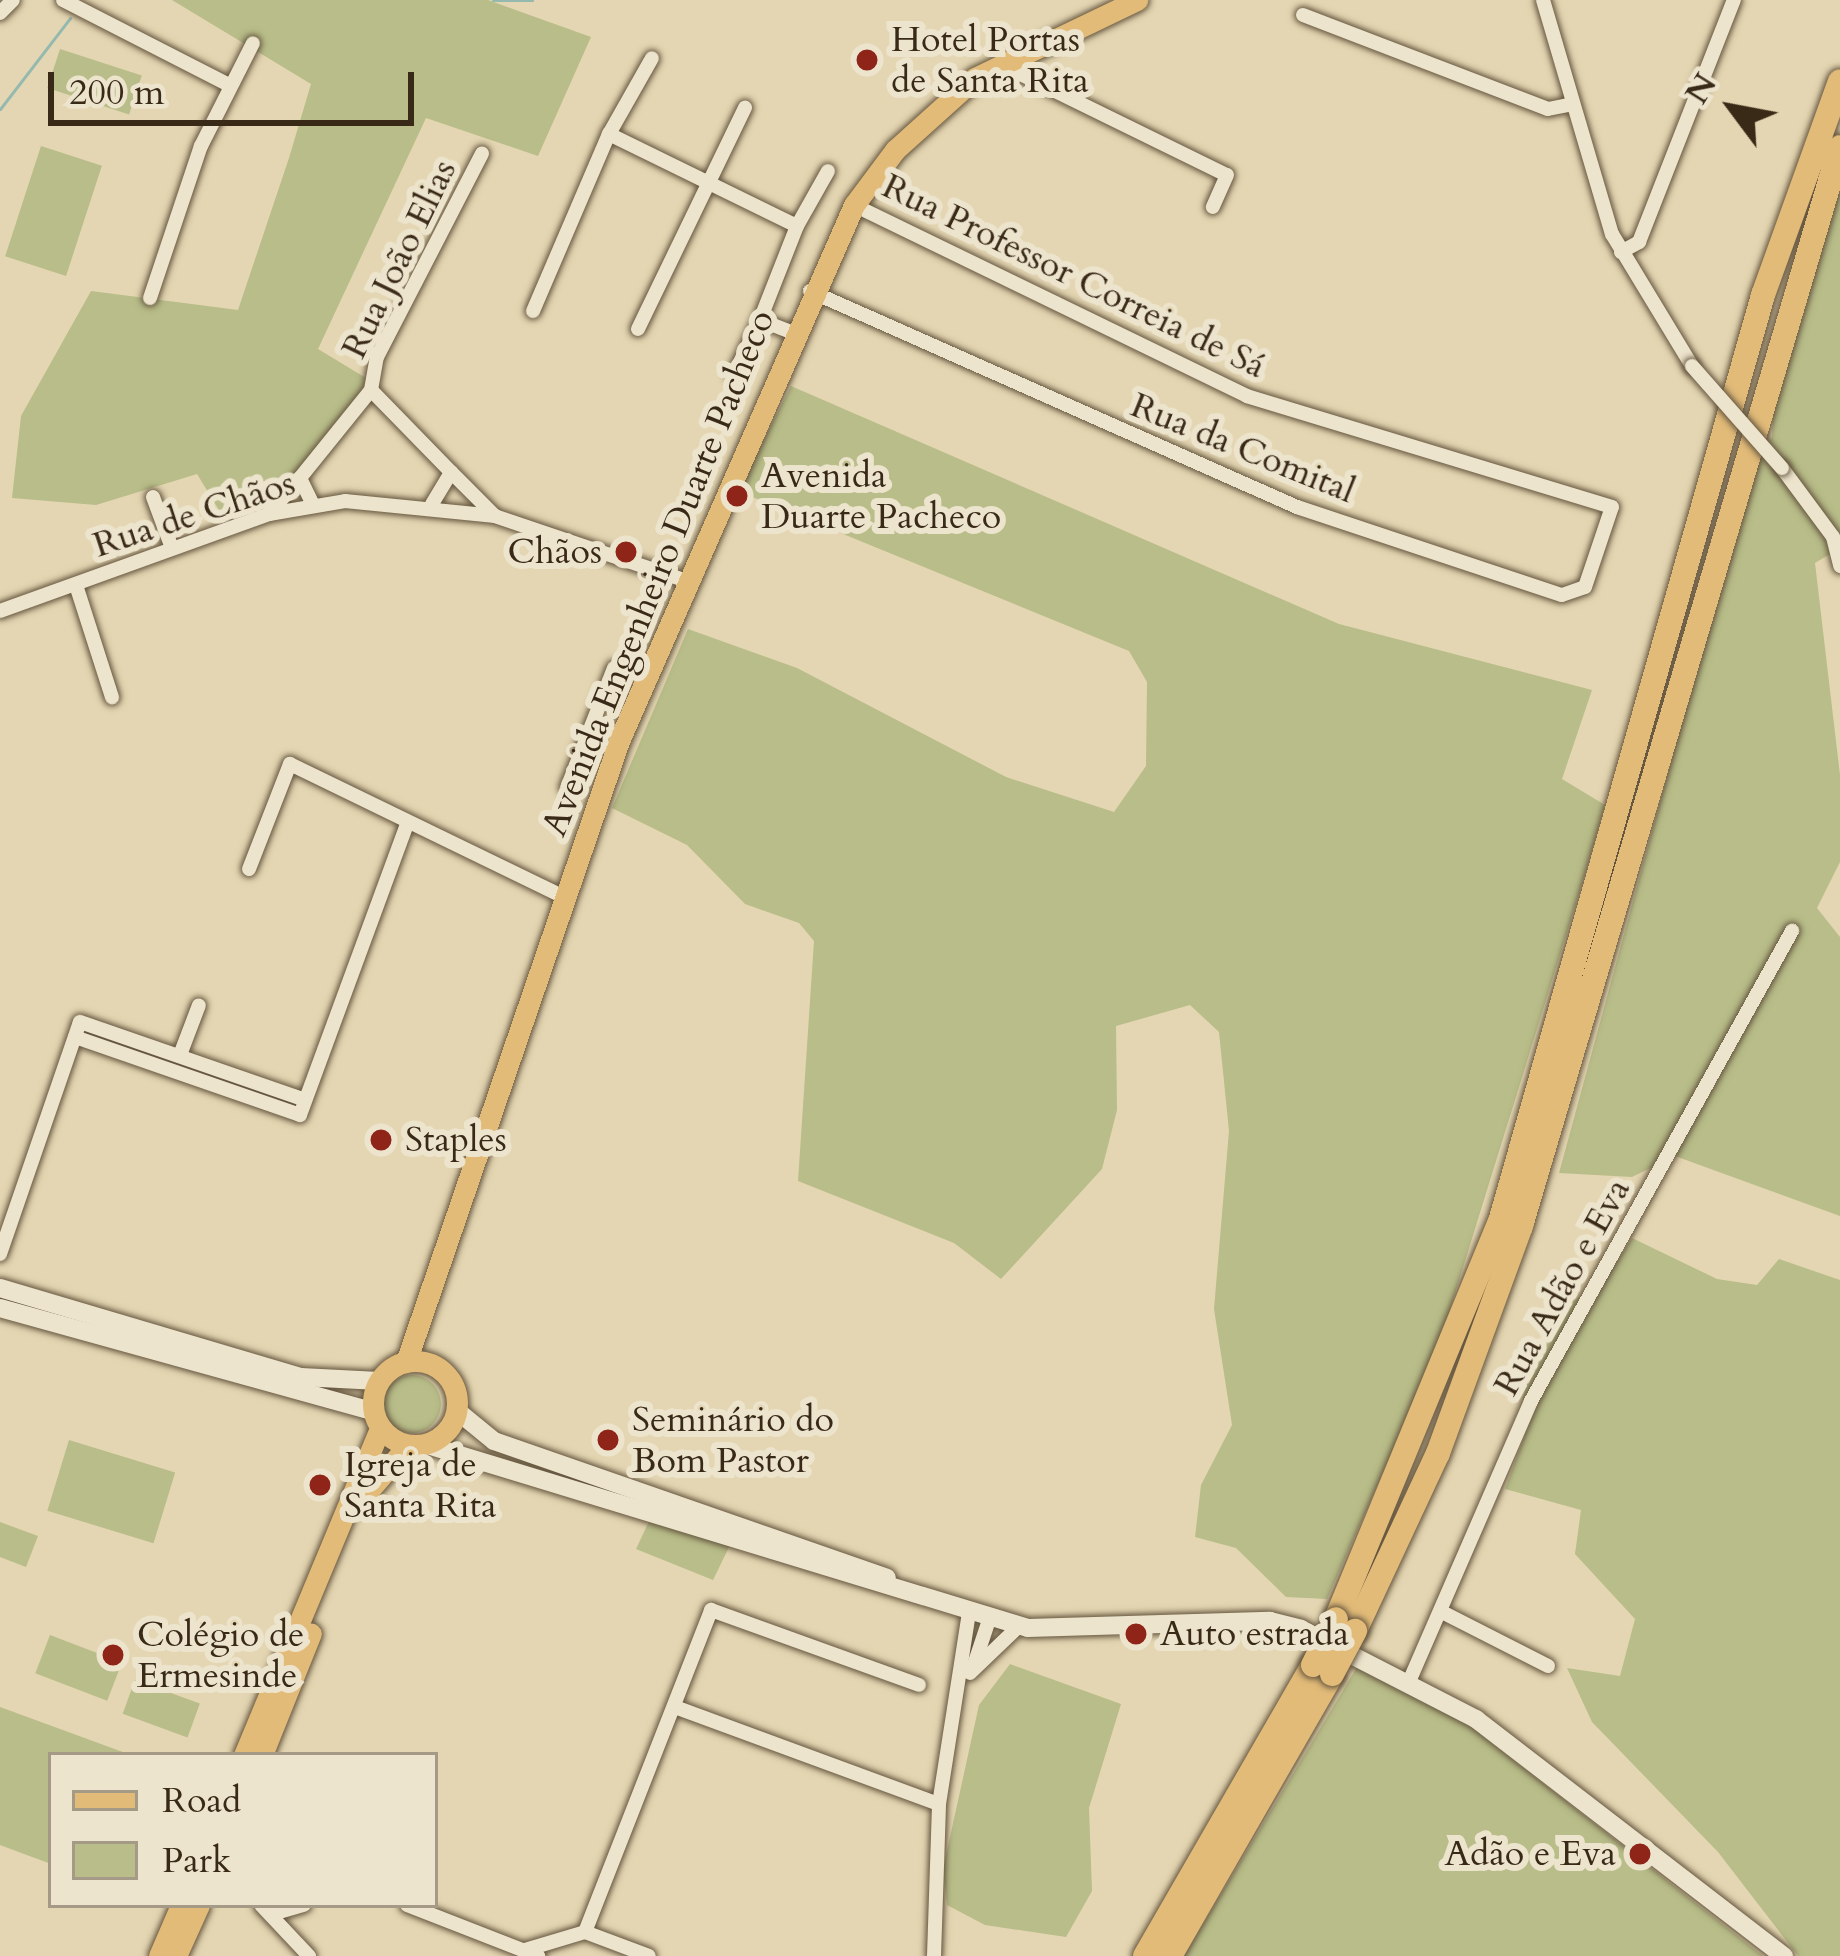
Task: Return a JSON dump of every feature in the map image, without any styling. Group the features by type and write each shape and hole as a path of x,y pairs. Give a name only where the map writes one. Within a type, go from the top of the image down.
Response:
{"highway":[{"path":"1346,1625 1500,1222 1762,295 1840,81"},
{"path":"1171,1956 1438,1453 1521,1226 1840,147"},
{"path":"1145,1956 1323,1670"}],"main road":[{"name":"Avenida Engenheiro Duarte Pacheco","path":"406,1362 431,1312 562,896 620,741 792,332 854,205 923,121 998,63 1137,0"},
{"path":"0,1288 301,1377 379,1381 406,1362 437,1367 456,1410 494,1441 754,1524 923,1597"},
{"path":"0,1304 23,1315 377,1420 416,1444 1018,1626 1270,1621 1476,1718 1784,1956"},
{"name":"Avenida Engenheiro Duarte Pacheco","path":"431,1312 437,1367"},
{"path":"245,1752 377,1420 379,1381"},
{"path":"263,1752 375,1477 456,1410"},
{"path":"159,1956 180,1908"},
{"path":"176,1956 198,1908"}],"street":[{"path":"0,13 13,0"},
{"path":"63,0 229,85"},
{"path":"1543,0 1621,252 1692,366 1781,468 1833,537 1840,566"},
{"path":"1621,252 1639,242 1734,0"},
{"path":"1303,15 1548,109 1573,104"},
{"path":"150,298 229,85 253,43"},
{"path":"533,311 609,134 652,58"},
{"path":"998,63 1227,175 1214,207"},
{"path":"638,328 702,180 745,108"},
{"path":"609,134 797,226"},
{"name":"Rua João Elias","path":"371,390 377,357 482,154"},
{"path":"734,376 797,226 828,171"},
{"name":"Rua Professor Correia de Sá","path":"854,205 1247,396 1612,507"},
{"name":"Rua da Comital","path":"810,291 1257,491 1562,595 1586,587 1612,507"},
{"path":"760,320 792,332"},
{"path":"269,514 371,390 495,516"},
{"path":"432,504 451,472"},
{"path":"300,478 313,505"},
{"path":"153,497 172,548"},
{"name":"Rua de Chãos","path":"0,611 269,514 313,505 432,504 495,516 687,581"},
{"path":"76,584 112,697"},
{"path":"567,788 614,668"},
{"path":"590,729 620,741"},
{"path":"249,869 290,764 562,896"},
{"path":"77,1029 300,1115 408,822"},
{"name":"Rua Adão e Eva","path":"1408,1684 1531,1401 1792,931"},
{"path":"180,1055 199,1005"},
{"path":"77,1029 180,1055 305,1100"},
{"path":"0,1255 77,1029"},
{"path":"585,1931 711,1610 920,1685"},
{"path":"1442,1612 1548,1666"},
{"path":"934,1956 939,1804 979,1616"},
{"path":"967,1678 1018,1626"},
{"path":"675,1707 939,1804"},
{"path":"269,1908 279,1912 309,1956"},
{"path":"279,1912 293,1908"},
{"path":"414,1908 528,1954 585,1931 649,1956"}],"green space":[{"path":"172,0 488,0 591,37 538,156 426,118 318,349 366,378 363,389 268,506 225,520 197,474 96,505 12,498 21,416 91,291 238,310 289,158 311,84"},
{"path":"60,49 142,76 129,115 47,88"},
{"path":"41,146 102,166 66,276 5,256"},
{"path":"1840,187 1840,548 1815,563 1840,775 1840,862 1817,908 1840,937 1840,1216 1675,1156 1632,1177 1559,1173 1751,468 1772,437 1774,390"},
{"path":"791,386 1339,624 1592,690 1562,779 1605,805 1586,871 1438,1348 1327,1599 1286,1597 1236,1548 1195,1537 1201,1485 1232,1425 1214,1309 1229,1131 1219,1032 1190,1005 1116,1026 1117,1110 1102,1169 1001,1279 954,1243 798,1181 814,941 799,923 745,904 687,845 612,808 688,629 797,668 1006,777 1114,812 1146,766 1147,682 1129,651 738,491"},
{"path":"1632,1238 1717,1279 1757,1285 1779,1259 1840,1280 1840,1956 1798,1956 1718,1852 1592,1722 1567,1668 1620,1676 1635,1619 1575,1554 1581,1510 1505,1489 1538,1400 1522,1399 1550,1315 1604,1282"},
{"path":"412,1375 433,1383 441,1404 433,1425 412,1433 391,1425 383,1404 391,1383"},
{"path":"69,1440 175,1472 154,1543 47,1511"},
{"path":"651,1517 732,1541 713,1580 636,1549"},
{"path":"0,1522 38,1536 26,1567 0,1557"},
{"path":"50,1635 122,1663 107,1701 35,1673"},
{"path":"1010,1664 1121,1704 1089,1808 1092,1891 1066,1937 985,1925 947,1905 943,1869 979,1705"},
{"path":"1357,1667 1470,1726 1763,1956 1184,1956"},
{"path":"135,1680 200,1704 188,1737 123,1714"},
{"path":"0,1707 123,1752 48,1752 48,1863 0,1845"}],"waterway":[{"path":"493,0 532,0"},
{"path":"0,109 70,18"}],"place":[{"name":"Hotel Portas de Santa Rita","path":"867,60"},
{"name":"Avenida Duarte Pacheco","path":"737,496"},
{"name":"Chãos","path":"626,552"},
{"name":"Staples","path":"381,1140"},
{"name":"Seminário do Bom Pastor","path":"608,1440"},
{"name":"Igreja de Santa Rita","path":"320,1485"},
{"name":"Auto estrada","path":"1136,1634"},
{"name":"Colégio de Ermesinde","path":"113,1655"},
{"name":"Adão e Eva","path":"1640,1854"}]}
